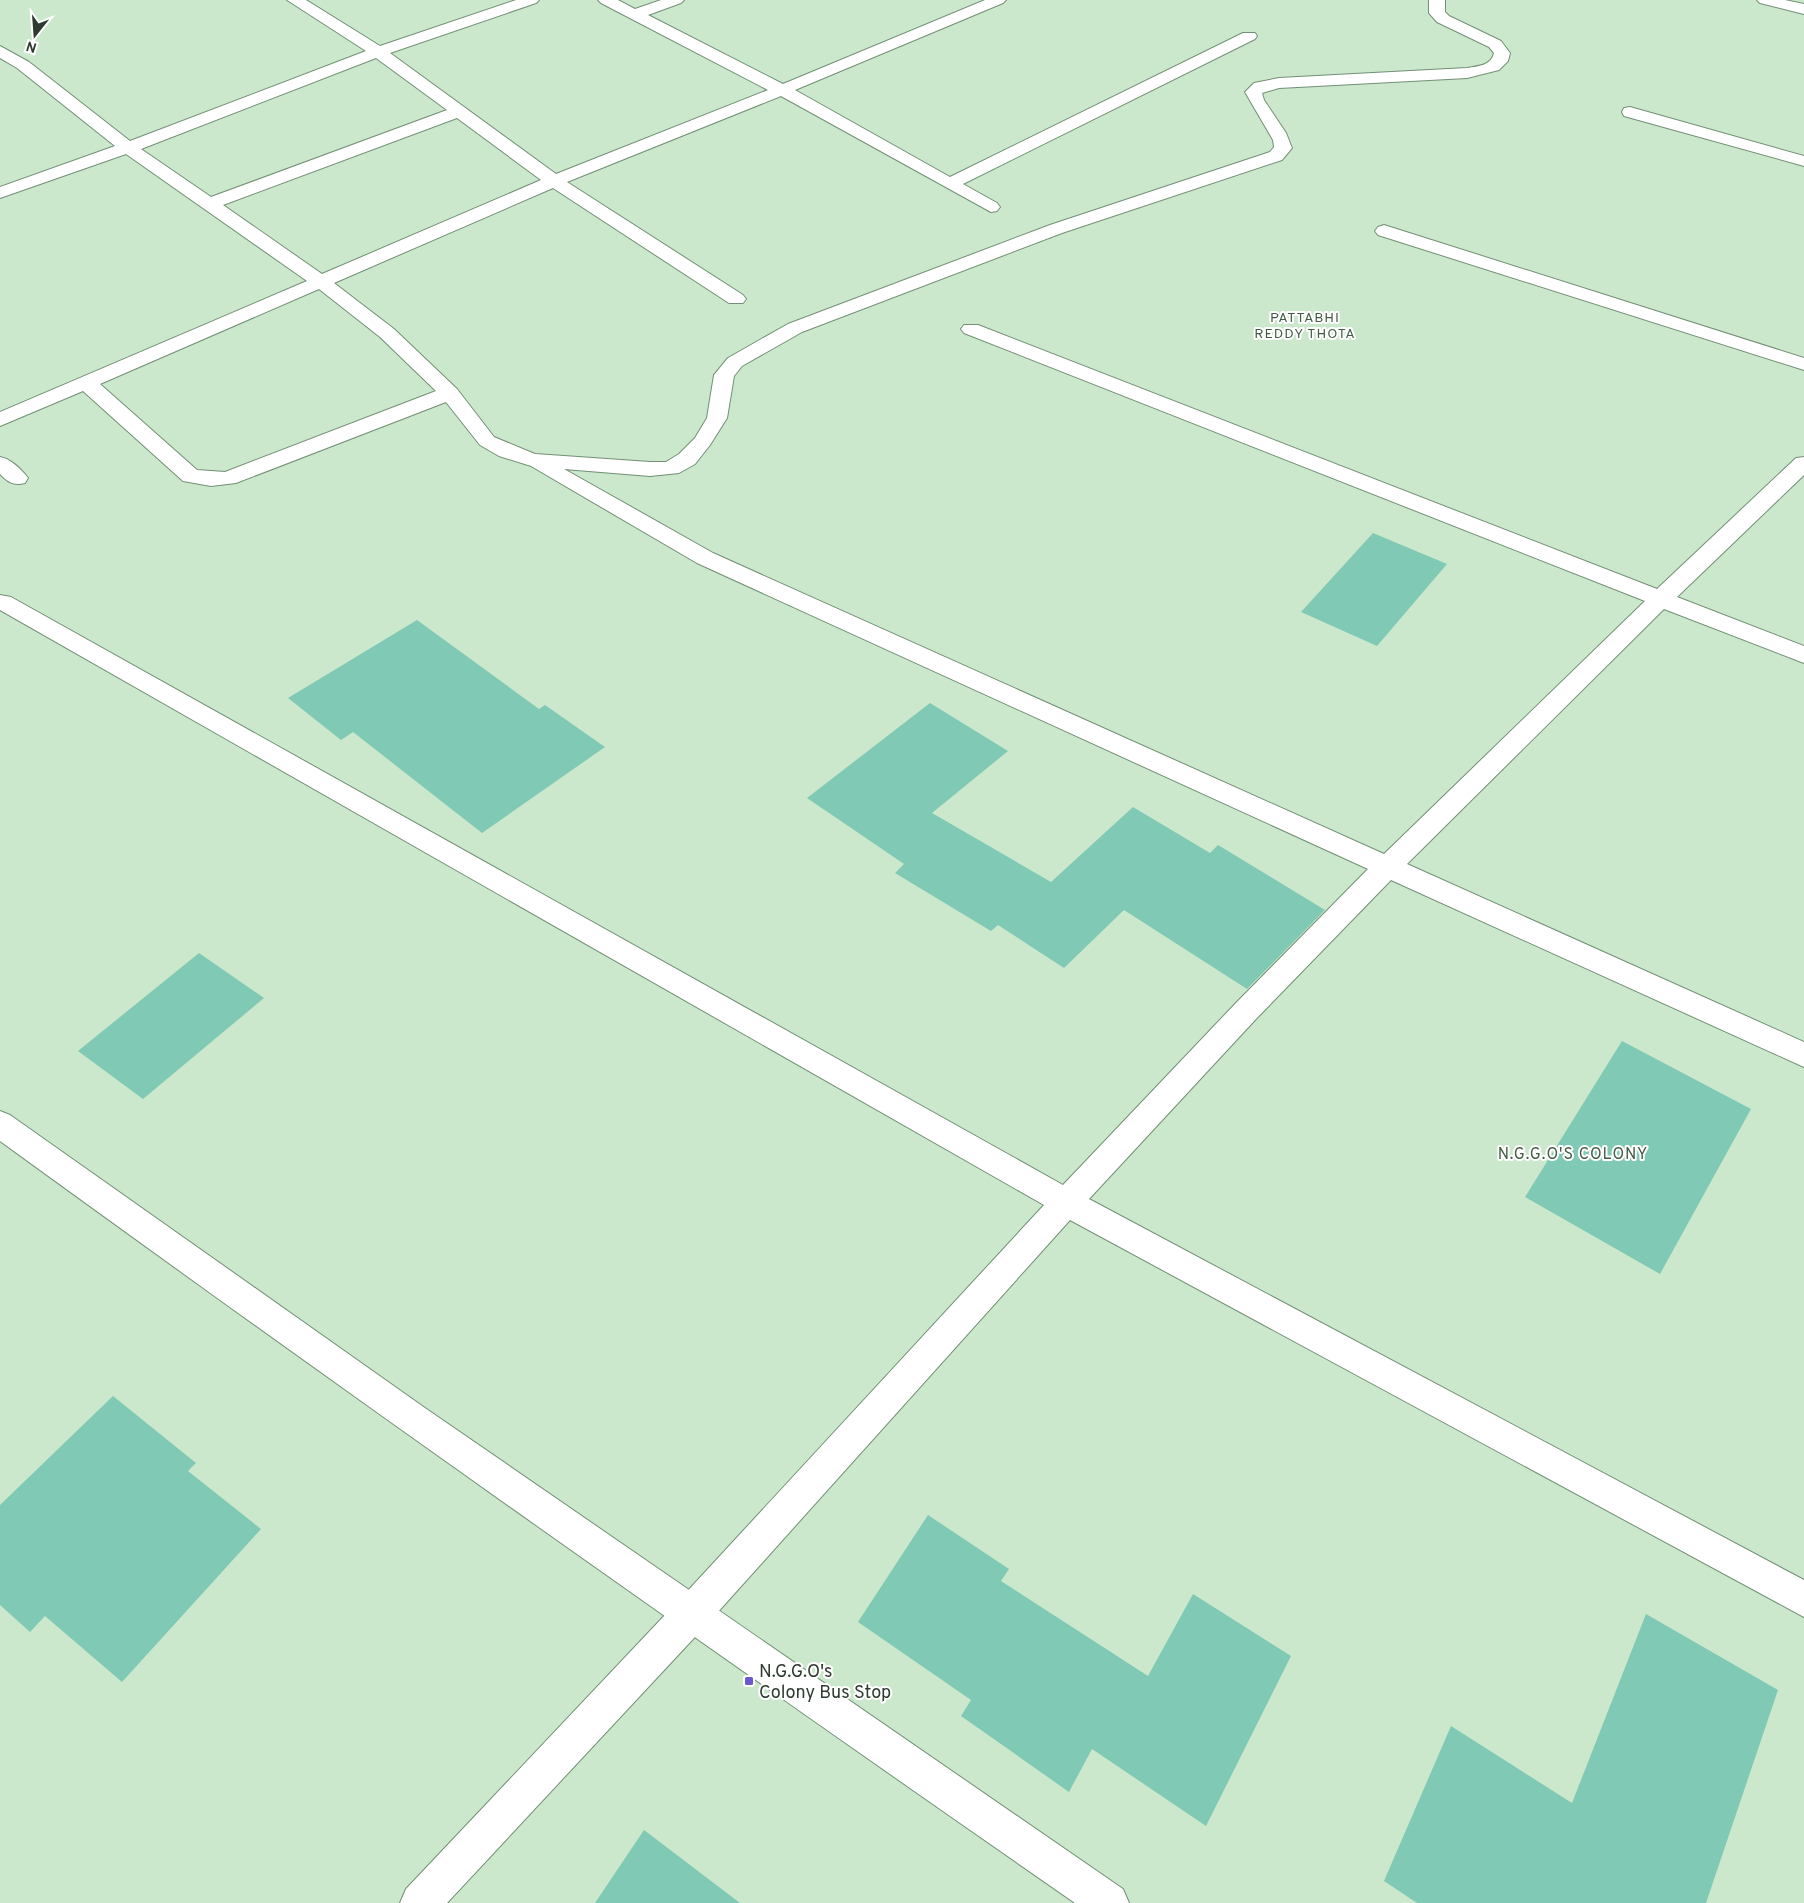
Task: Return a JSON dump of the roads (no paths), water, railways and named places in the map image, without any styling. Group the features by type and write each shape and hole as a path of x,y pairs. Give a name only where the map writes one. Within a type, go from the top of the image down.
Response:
{"street":[{"path":"295,0 378,52 554,181 736,299"},
{"path":"0,193 127,148 378,52 531,0"},
{"path":"606,0 782,90 991,206"},
{"path":"636,14 676,0"},
{"path":"0,420 554,181 782,90 998,0"},
{"path":"532,460 650,469 671,468 687,459 703,441 717,418 724,376 735,362 795,328 1056,229 1276,156 1283,148 1281,136 1255,100 1253,92 1260,87 1279,83 1467,73 1493,67 1500,61 1502,53 1495,44 1443,19 1437,13 1437,0"},
{"path":"1765,0 1804,9"},
{"path":"950,184 1249,36"},
{"path":"0,51 23,65 127,148 321,282 387,333 450,393 487,441 506,452 532,460 705,558 1804,1055"},
{"path":"210,204 458,112"},
{"path":"1630,112 1804,161"},
{"path":"1384,231 1804,364"},
{"path":"971,329 1804,655"},
{"path":"86,383 191,476 211,479 228,478 450,393"},
{"path":"0,463 17,478"},
{"path":"420,1903 691,1614 1067,1202 1243,1014 1388,866 1661,598 1804,463"},
{"path":"3,602 1067,1202 1804,1599"},
{"path":"0,1124 266,1316 691,1614 1109,1903"}],"place":[{"name":"N.G.G.O's Colony Bus Stop","path":"749,1681"}],"district":[{"name":"PATTABHI REDDY THOTA","path":"1305,326"},
{"name":"N.G.G.O'S COLONY","path":"1573,1153"}]}
